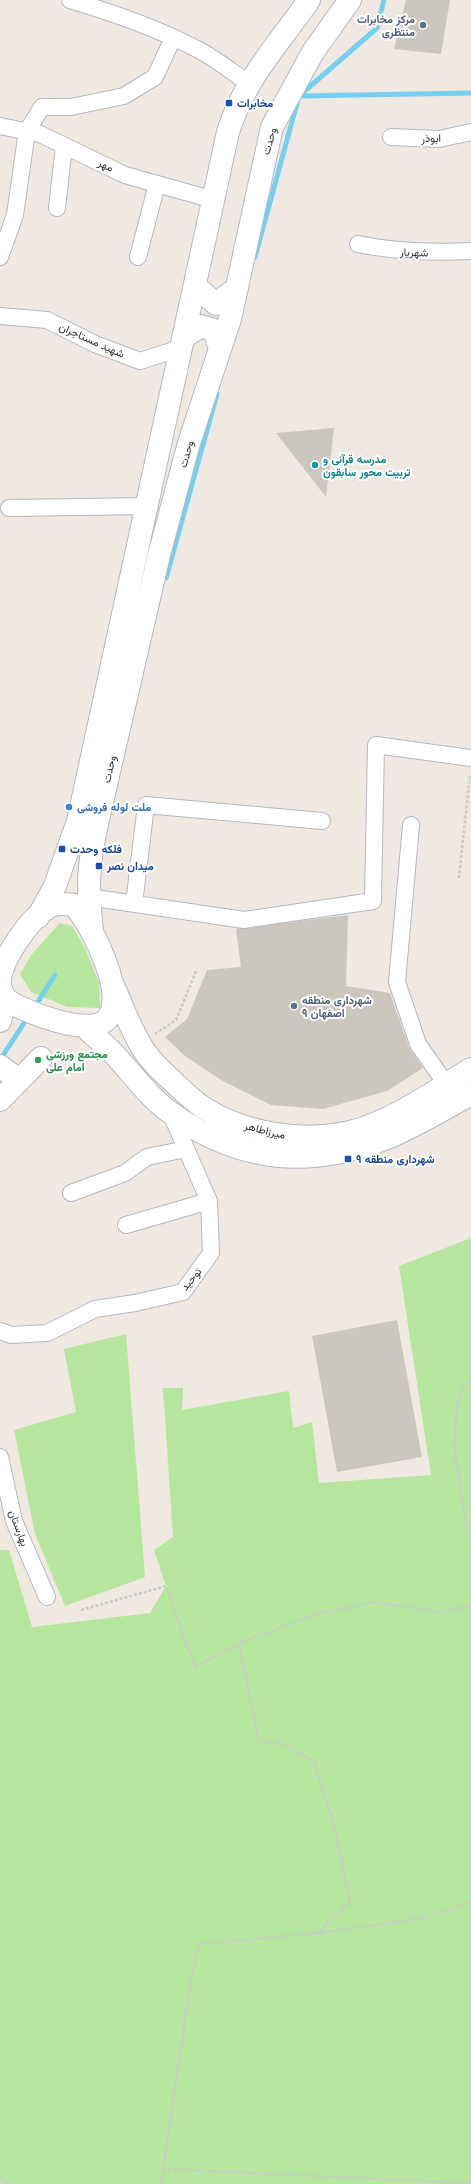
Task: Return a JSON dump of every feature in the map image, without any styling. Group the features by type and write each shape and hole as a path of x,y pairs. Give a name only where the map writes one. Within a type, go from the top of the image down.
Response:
{"main road":[{"name":"وحدت","path":"38,917 55,886 78,820 148,506 228,132 235,110 248,83 309,0"},
{"name":"وحدت","path":"92,930 88,897 89,862 95,831 158,555 189,444 230,319 272,127 313,52 350,0"},
{"path":"195,286 216,304 237,288"},
{"path":"182,342 201,326 214,330 220,349"},
{"path":"0,1021 2,987 8,954 48,907 61,903 74,905 92,930 112,983 113,1004 110,1014 105,1022 85,1027 68,1025 16,1005 2,987"},
{"name":"میرزاطاهر","path":"112,983 140,1044 175,1084 205,1108 261,1132 293,1137 322,1137 351,1132 412,1104 471,1069"},
{"name":"میرزاطاهر","path":"85,1027 110,1049 143,1088 170,1112 203,1133 258,1154 294,1158 327,1156 383,1140 425,1120 471,1094"},
{"path":"0,1100 8,1071 41,1058"}],"street":[{"path":"70,0 142,23 198,49 248,83"},
{"path":"2,247 15,215 27,131 42,107 71,107 124,96 155,77 173,38"},
{"name":"مهر","path":"0,126 40,134 125,175 214,200"},
{"name":"ابوذر","path":"390,137 440,139 471,132"},
{"path":"57,208 64,146"},
{"path":"138,257 157,184"},
{"name":"شهریار","path":"358,244 392,251 431,253 471,251"},
{"name":"شهید مستاجران","path":"0,316 47,320 95,344 140,361 182,342"},
{"path":"9,508 148,506"},
{"path":"88,897 244,920 372,901 376,745 471,758"},
{"path":"134,904 146,805 322,821"},
{"path":"411,825 397,982 418,1044 446,1084"},
{"name":"توحید","path":"0,1331 11,1335 47,1333 95,1309 135,1303 183,1292 211,1253 209,1201 170,1112"},
{"path":"71,1193 125,1173 147,1157 186,1149"},
{"path":"126,1225 209,1201"},
{"name":"بهارستان","path":"0,1457 14,1521 47,1597"}],"path":[{"path":"459,878 471,766"},
{"path":"140,1044 176,1020 197,969"},
{"path":"471,1381 459,1395 454,1444 467,1531 471,1538"},
{"path":"81,1610 166,1586 195,1667 239,1643 317,1614 376,1602 440,1612 471,1606"},
{"path":"239,1643 259,1743 282,1743 314,1762 334,1824 350,1902 318,1933"},
{"path":"161,2184 191,1980 199,1944 318,1933 430,1916 471,1902"},
{"path":"163,2170 471,2183"},
{"path":"0,2179 11,2184"}],"green space":[{"path":"60,923 72,926 85,948 99,983 100,1008 68,1007 31,992 20,974 32,954"},
{"path":"471,1238 471,2184 0,2184 0,1550 9,1550 32,1627 150,1613 166,1586 154,1550 173,1537 163,1388 183,1388 182,1410 289,1391 293,1428 312,1422 319,1483 431,1475 399,1266"},
{"path":"126,1334 145,1577 65,1606 35,1534 14,1430 76,1412 64,1349"}],"building":[{"name":"مرکز مخابرات منتظری","path":"406,0 450,0 441,54 394,49"},
{"name":"مدرسه قرآنی و تربیت محور سابقون","path":"334,428 326,497 276,433"},
{"name":"شهرداری منطقه ۹ اصفهان","path":"348,915 346,986 390,993 409,1047 423,1068 387,1091 323,1109 271,1105 221,1080 185,1056 165,1037 187,1019 207,970 241,967 236,929"},
{"path":"397,1320 422,1457 337,1472 312,1336"}],"waterway":[{"path":"255,257 299,96 377,28 384,0"},
{"path":"299,96 471,93"},
{"path":"166,578 217,394"},
{"path":"34,1008 55,975"},
{"path":"0,1060 26,1020"}],"place":[{"name":"مرکز مخابرات منتظری","path":"423,25"},
{"name":"مخابرات","path":"229,103"},
{"name":"مدرسه قرآنی و تربیت محور سابقون","path":"315,465"},
{"name":"ملت لوله فروشی","path":"69,807"},
{"name":"فلکه وحدت","path":"62,849"},
{"name":"میدان نصر","path":"99,866"},
{"name":"شهرداری منطقه ۹ اصفهان","path":"294,1006"},
{"name":"مجتمع ورزشی امام علی","path":"38,1060"},
{"name":"شهرداری منطقه ۹","path":"348,1159"}]}
